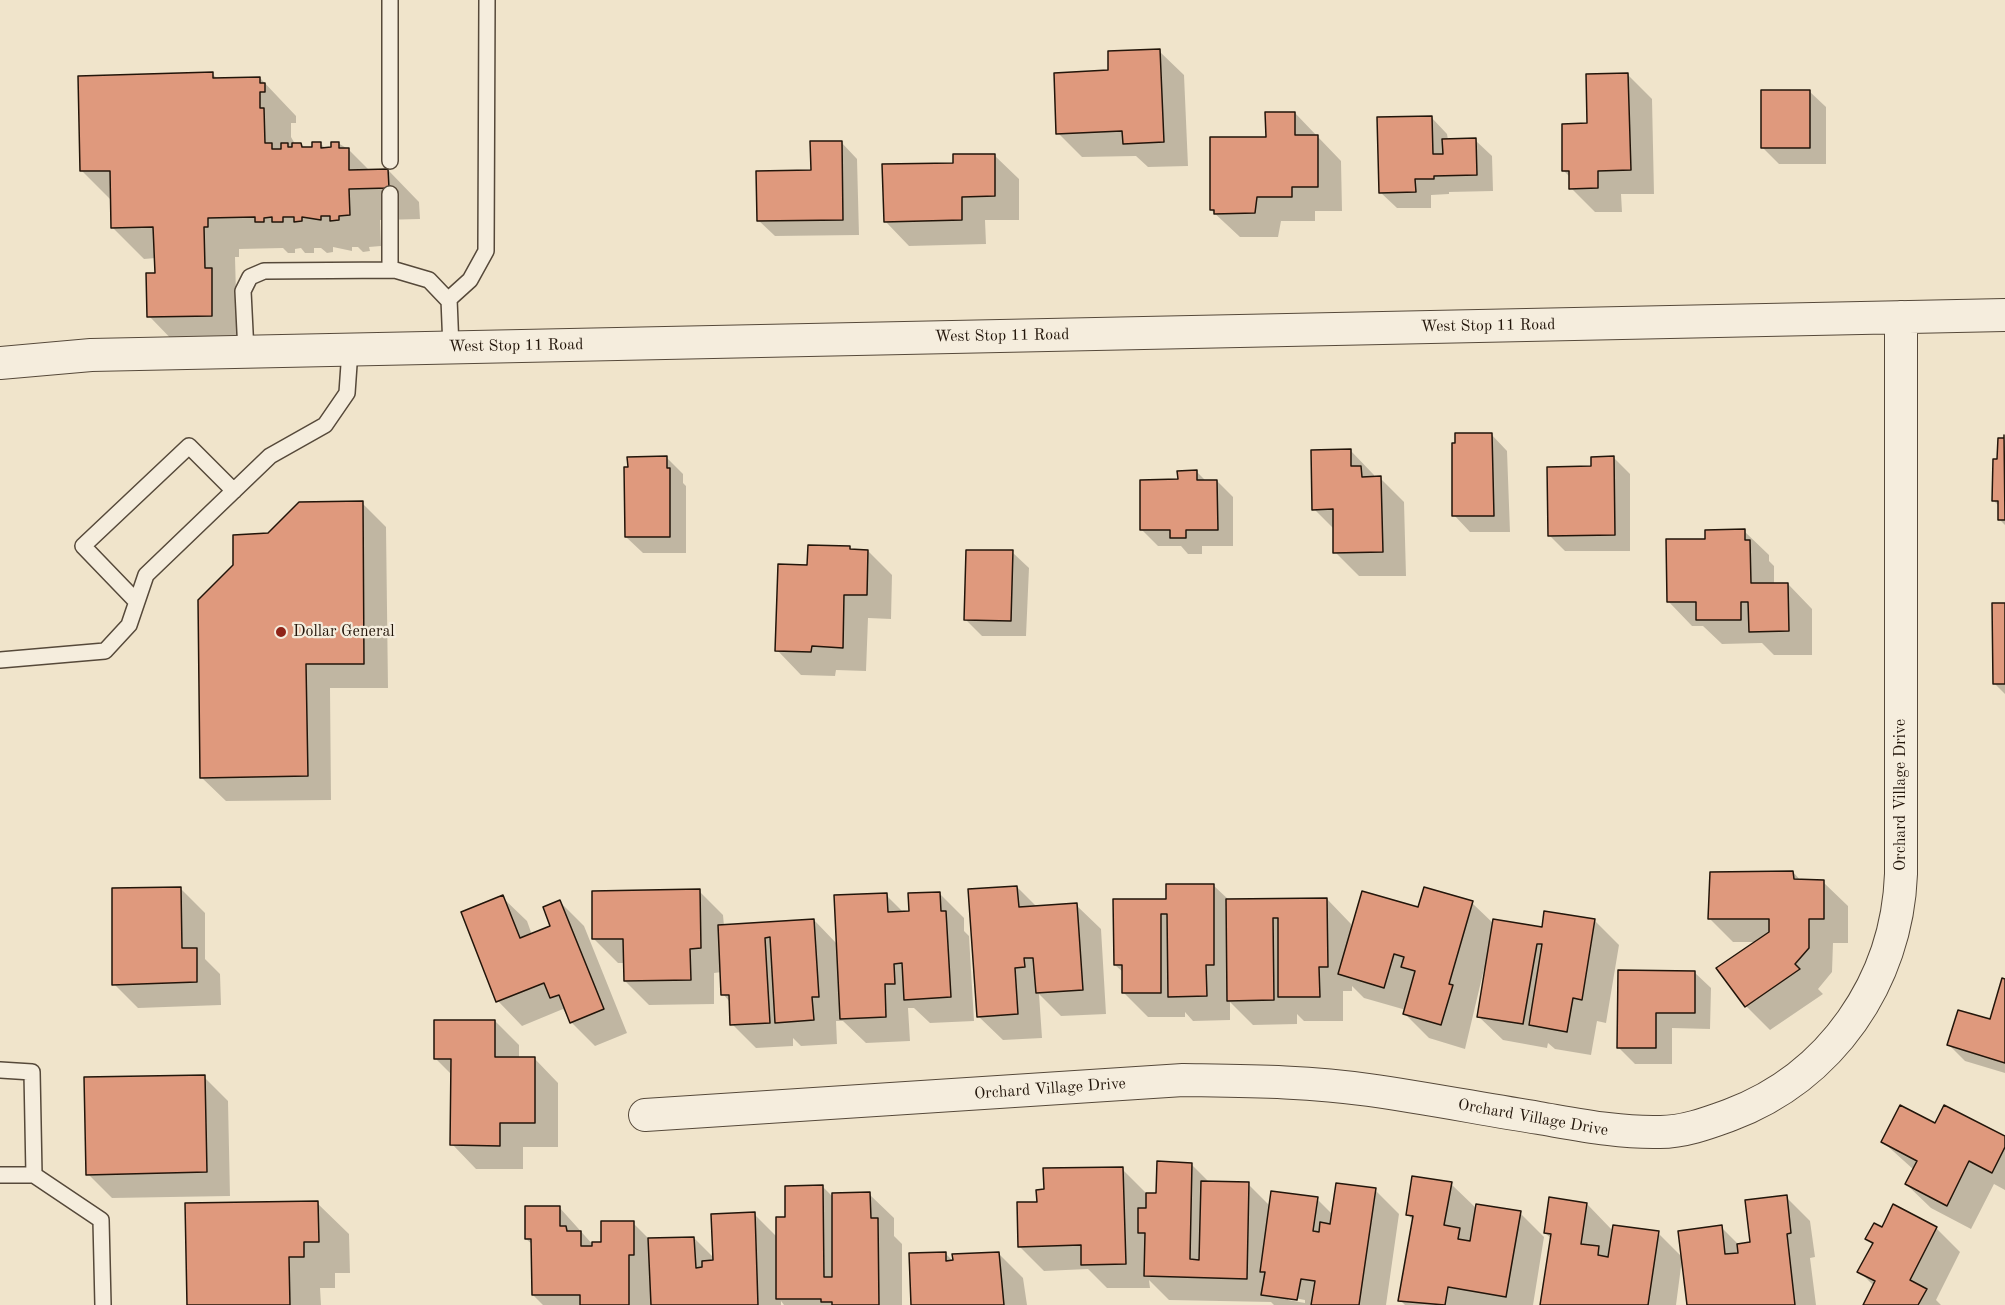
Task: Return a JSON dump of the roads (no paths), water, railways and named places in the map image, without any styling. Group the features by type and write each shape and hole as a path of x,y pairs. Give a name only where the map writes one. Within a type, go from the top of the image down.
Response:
{"street":[{"name":"West Stop 11 Road","path":"0,363 91,356 246,352 2005,315"},
{"name":"Orchard Village Drive","path":"645,1115 1183,1080 1267,1081 1366,1090 1609,1132 1662,1132 1694,1126 1759,1104 1795,1081 1817,1063 1855,1018 1885,958 1896,916 1900,874 1901,317"}],"lane":[{"path":"390,0 390,161"},
{"path":"449,301 470,280 486,251 487,0"},
{"path":"390,195 390,270"},
{"path":"246,352 243,291 250,277 264,272 390,270 429,280 449,301 451,348"},
{"path":"0,660 105,651 129,625 146,575 270,456 325,425 347,393 350,350"},
{"path":"136,601 84,546 189,446 234,491"},
{"path":"0,1070 32,1072 34,1175"},
{"path":"0,1175 34,1175 101,1220 103,1305"}],"place":[{"name":"Dollar General","path":"281,632"}]}
